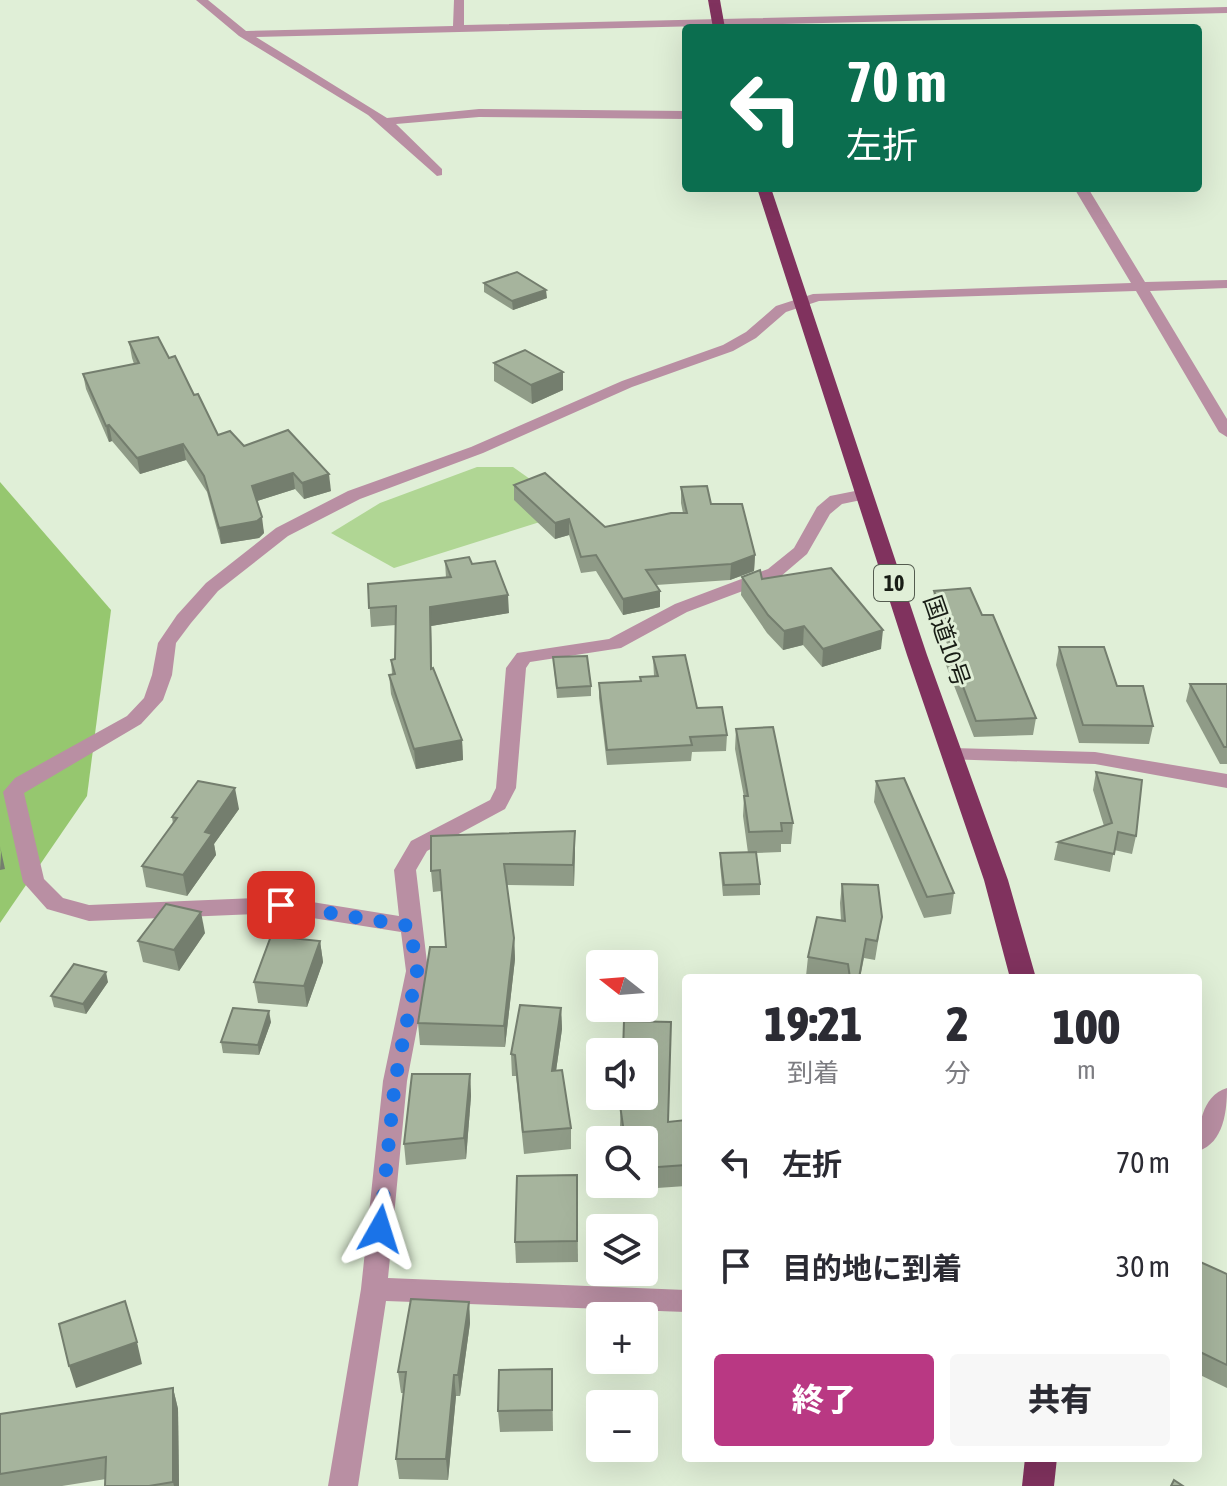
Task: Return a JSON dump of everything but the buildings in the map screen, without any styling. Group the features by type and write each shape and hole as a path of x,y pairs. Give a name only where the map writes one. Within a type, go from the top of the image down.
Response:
{"highway":[{"path":"714,0 718,24"},
{"name":"国道10号","path":"765,192 996,880 1022,974"},
{"path":"1038,1486 1041,1462"}],"street":[{"path":"201,0 243,34 388,121 418,146 437,172"},
{"path":"458,28 459,0"},
{"path":"968,0 983,24"},
{"path":"1217,0 1227,11"},
{"path":"747,24 1227,11"},
{"path":"243,34 682,25"},
{"path":"388,121 479,113 682,115"},
{"path":"1083,192 1227,432"},
{"path":"410,926 281,905 89,913 55,904 34,882 13,792 22,783 134,720 153,700 162,675 167,643 184,619 212,587 282,532 354,495 477,450 627,384 728,348 751,335 781,309 800,300 1227,284"},
{"path":"343,1486 374,1289 395,1081 417,971 405,870 419,846 498,804 506,788 516,668 524,657 614,644 681,608 774,573 801,550 823,511 836,500 865,494"},
{"path":"952,754 1095,758 1227,781"},
{"path":"1202,1135 1227,1097"},
{"path":"374,1289 682,1301"}],"green space":[{"path":"477,467 513,467 575,511 394,568 331,533 380,503"},
{"path":"0,482 111,610 87,796 0,923"}],"route":[{"path":"281,905 410,926 417,971 395,1081 380,1229"}]}
